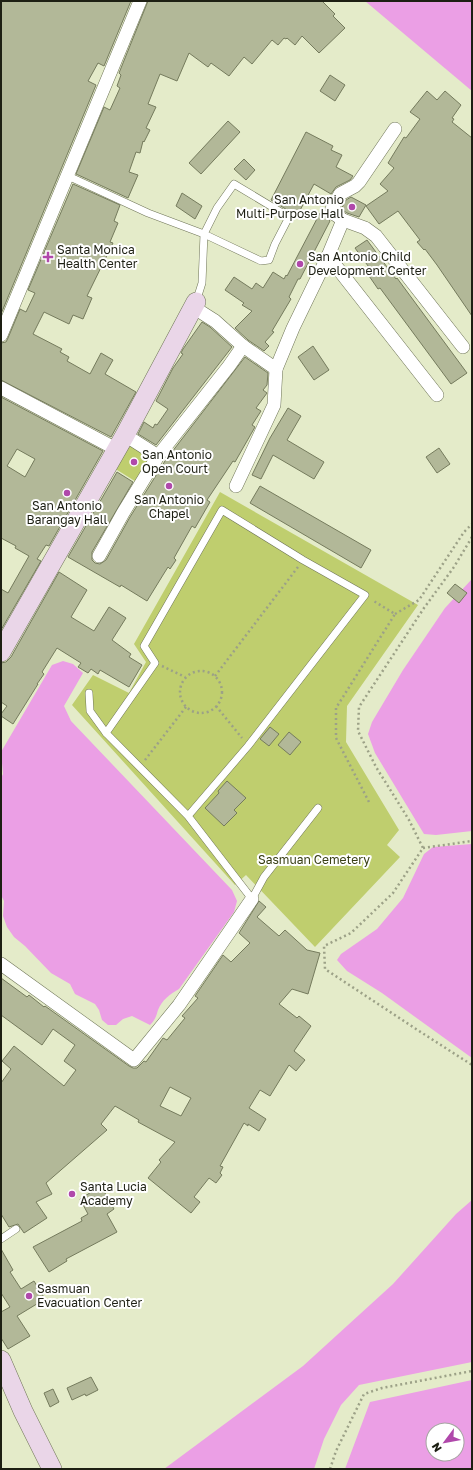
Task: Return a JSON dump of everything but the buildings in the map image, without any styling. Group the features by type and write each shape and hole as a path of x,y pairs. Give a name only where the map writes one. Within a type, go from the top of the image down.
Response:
{"street":[{"path":"1,335 140,1"},
{"path":"395,129 359,182 355,186 340,194 332,209 333,213 343,220 365,228 376,236 463,347"},
{"path":"236,486 274,404 276,369 293,328 328,256 343,220"},
{"path":"328,256 437,395"},
{"path":"1,652 121,442 195,305 243,346 276,369"},
{"path":"99,556 158,456 243,346"},
{"path":"1,388 121,442 158,456"},
{"path":"1,964 134,1060 179,1005 252,899"},
{"path":"1,1360 23,1411 52,1469"}],"lane":[{"path":"68,176 148,213 204,234 261,261 269,260 275,244 289,217 234,184 217,208 204,234 202,283 195,305"},
{"path":"106,733 154,663 144,646 222,510 303,560 365,595 248,746 188,816"},
{"path":"89,693 90,711 106,733 188,816 252,899 264,877 318,808"},
{"path":"1,1239 16,1229"}],"path":[{"path":"369,802 336,738 336,708 394,614 419,600 464,532 472,524"},
{"path":"423,848 409,820 376,767 358,731 359,707 424,608 454,567 472,537"},
{"path":"215,676 303,560"},
{"path":"365,595 394,614"},
{"path":"154,663 185,677"},
{"path":"203,671 210,672 215,676 219,682 222,694 216,706 211,710 198,713 186,707 180,696 182,682 185,677 190,673 203,671"},
{"path":"216,706 248,746"},
{"path":"139,767 186,707"},
{"path":"472,841 423,848 393,893 350,933 324,946 325,969 472,1065"},
{"path":"330,1469 336,1451 364,1394 382,1388 472,1371"}],"green space":[{"name":"San Antonio Open Court","path":"130,441 154,456 138,483 114,468"},
{"name":"Sasmuan Cemetery","path":"220,492 418,605 347,706 346,742 399,830 387,845 400,857 315,947 246,875 235,885 72,705 93,675 129,693 146,662 134,644"}],"shaded area":[{"path":"365,1 472,1 472,91"},
{"path":"472,579 472,831 436,835 424,834 375,753 368,734 372,722 403,670 445,608"},
{"path":"63,661 73,664 83,673 64,706 71,721 232,890 237,901 234,912 179,989 164,1000 150,1025 132,1016 123,1019 116,1025 108,1025 102,1020 99,1010 95,1004 75,994 70,984 51,973 25,946 14,937 7,927 3,916 4,901 1,895 1,778 3,774 1,752 52,665"},
{"path":"472,844 472,1058 382,993 347,971 337,960 341,954 377,929 403,898 424,854 433,847"},
{"path":"472,1200 472,1362 359,1385 341,1405 324,1439 314,1469 164,1469 303,1366 393,1284 456,1214"},
{"path":"472,1380 472,1469 345,1469 370,1402"}],"place":[{"name":"San Antonio Multi-Purpose Hall","path":"352,207"},
{"name":"Santa Monica Health Center","path":"48,257"},
{"name":"San Antonio Child Development Center","path":"300,264"},
{"name":"San Antonio Open Court","path":"134,462"},
{"name":"San Antonio Chapel","path":"169,486"},
{"name":"San Antonio Barangay Hall","path":"67,493"},
{"name":"Santa Lucia Academy","path":"72,1194"},
{"name":"Sasmuan Evacuation Center","path":"29,1296"}]}
